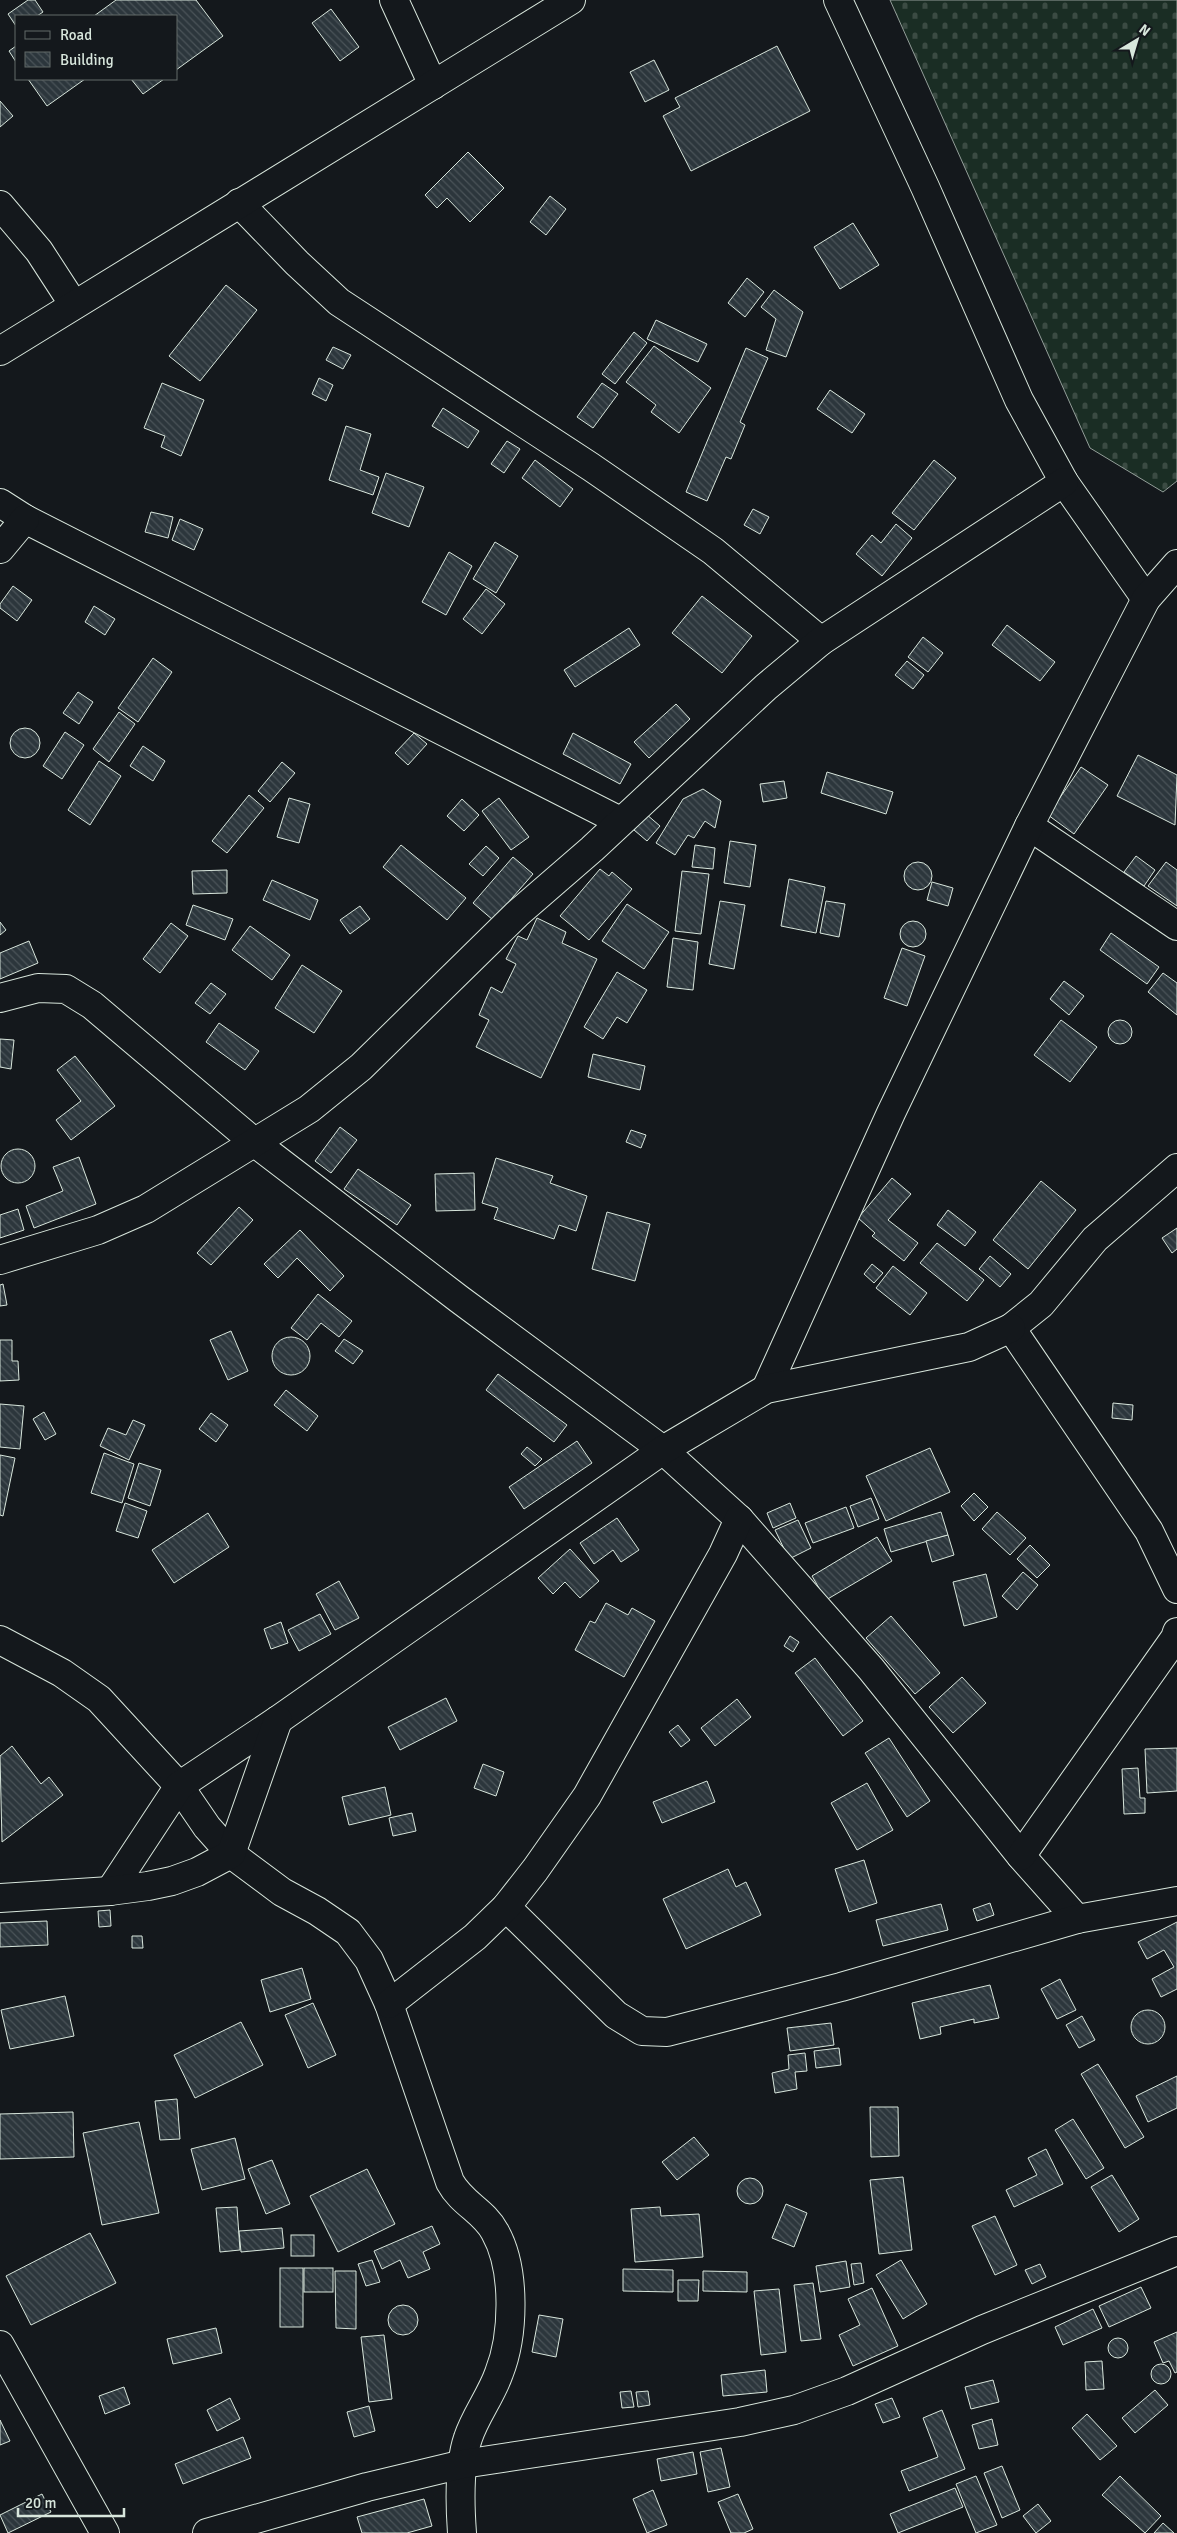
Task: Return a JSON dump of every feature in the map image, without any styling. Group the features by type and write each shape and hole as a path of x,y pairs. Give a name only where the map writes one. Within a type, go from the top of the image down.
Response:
{"street":[{"path":"394,0 434,85"},
{"path":"0,351 571,0"},
{"path":"838,0 925,187 1019,400 1064,482 1146,599"},
{"path":"240,203 297,263 339,302 591,467 713,551 821,641"},
{"path":"0,205 39,251 74,305"},
{"path":"0,1260 98,1230 146,1209 309,1109 362,1067 517,914 592,849 766,686 821,641 1064,482"},
{"path":"0,504 25,519 620,821"},
{"path":"0,549 25,519"},
{"path":"766,1389 891,1113 1029,826 1146,599 1177,564"},
{"path":"1029,826 1177,926"},
{"path":"0,998 38,988 66,989 92,1005 254,1142 663,1450 739,1519 871,1669 1021,1856 1077,1919"},
{"path":"110,1891 179,1786 278,1720 663,1450 766,1389 969,1347 1011,1328 1041,1304 1095,1239 1177,1168"},
{"path":"1011,1328 1149,1531 1177,1589"},
{"path":"389,2004 475,1937 506,1907 587,1796 723,1554 739,1519"},
{"path":"1021,1856 1170,1646 1177,1632"},
{"path":"0,1640 62,1673 99,1699 179,1786 207,1827 231,1854 282,1892 317,1911 348,1932 369,1960 389,2004 450,2182 457,2194 482,2215 495,2232 505,2256 511,2306 508,2345 500,2373 467,2439 462,2464 462,2533"},
{"path":"0,1898 110,1891 172,1881 197,1872 231,1854 278,1720"},
{"path":"506,1907 616,2014 642,2032 667,2032 841,1988 1077,1919 1177,1901"},
{"path":"207,2533 367,2487 462,2464 740,2422 794,2410 847,2391 982,2330 1177,2251"},
{"path":"0,2345 104,2533"}],"green space":[{"path":"890,0 1177,0 1177,481 1163,492 1090,448"}],"building":[{"path":"28,0 35,0 43,12 38,15 15,15 15,24 8,14"},
{"path":"116,0 196,0 223,36 178,69 178,15 95,15"},
{"path":"331,9 359,47 340,61 312,23"},
{"path":"777,46 810,111 691,171 663,116 680,107 675,98"},
{"path":"15,47 15,60 9,51"},
{"path":"654,60 669,90 645,102 630,72"},
{"path":"29,80 84,80 47,106"},
{"path":"132,80 163,80 143,94"},
{"path":"0,101 13,116 0,127"},
{"path":"468,152 504,188 470,222 447,198 437,208 425,195"},
{"path":"550,196 566,209 546,235 530,222"},
{"path":"853,223 879,265 840,289 814,247"},
{"path":"747,278 764,292 745,317 728,303"},
{"path":"226,285 257,310 200,381 169,356"},
{"path":"774,290 803,312 786,357 766,350 776,319 761,307"},
{"path":"656,320 707,344 698,362 647,339"},
{"path":"634,332 647,343 615,384 602,374"},
{"path":"654,346 711,388 679,433 651,412 656,405 626,382"},
{"path":"333,347 351,355 343,369 326,360"},
{"path":"746,348 768,358 740,422 745,425 731,459 726,457 707,501 686,492"},
{"path":"319,378 333,385 326,401 312,394"},
{"path":"162,383 204,400 181,456 161,447 165,436 144,428"},
{"path":"602,383 618,394 593,428 577,417"},
{"path":"830,390 865,414 852,433 817,409"},
{"path":"443,408 479,431 468,448 432,426"},
{"path":"346,426 371,434 360,470 379,477 373,495 329,480"},
{"path":"507,441 520,449 504,473 491,464"},
{"path":"535,460 573,489 560,507 522,478"},
{"path":"934,460 956,478 914,530 892,513"},
{"path":"386,473 424,487 409,527 372,513"},
{"path":"753,509 769,517 760,534 744,525"},
{"path":"151,512 173,517 168,538 145,532"},
{"path":"180,519 203,529 194,550 172,540"},
{"path":"896,524 912,538 882,576 856,554 872,535 881,543"},
{"path":"495,542 518,556 496,593 473,579"},
{"path":"449,552 472,566 446,615 422,602"},
{"path":"13,586 32,600 17,621 0,608 0,604"},
{"path":"486,589 505,604 482,634 463,619"},
{"path":"702,596 752,636 722,673 672,633"},
{"path":"94,606 115,619 105,635 85,622"},
{"path":"1007,625 1055,662 1040,681 992,645"},
{"path":"629,628 640,645 575,687 564,670"},
{"path":"923,637 943,653 928,672 908,657"},
{"path":"153,658 172,672 138,722 118,708"},
{"path":"907,661 924,675 913,689 895,675"},
{"path":"78,692 93,702 79,724 63,713"},
{"path":"676,704 690,719 649,758 634,742"},
{"path":"119,712 135,724 109,762 93,749"},
{"path":"25,728 36,732 40,743 36,754 25,758 14,754 10,743 14,732"},
{"path":"65,732 84,745 62,779 43,766"},
{"path":"414,733 427,744 408,765 395,753"},
{"path":"573,733 631,764 620,784 563,754"},
{"path":"143,746 165,761 153,781 130,766"},
{"path":"1138,755 1177,775 1175,825 1117,796"},
{"path":"99,761 121,776 90,825 68,810"},
{"path":"282,762 295,773 270,802 258,791"},
{"path":"1081,767 1108,785 1074,834 1048,815"},
{"path":"827,772 893,792 886,814 821,793"},
{"path":"784,781 787,798 763,802 760,784"},
{"path":"703,789 721,801 715,828 705,821 694,838 688,835 675,855 656,843 683,799"},
{"path":"249,795 264,808 227,853 212,841"},
{"path":"289,798 310,804 299,843 277,837"},
{"path":"499,798 529,837 511,850 482,811"},
{"path":"462,799 479,815 464,831 447,816"},
{"path":"646,814 660,826 647,841 634,830"},
{"path":"730,841 756,845 750,887 724,883"},
{"path":"401,845 466,898 447,920 383,867"},
{"path":"695,845 715,848 713,869 692,867"},
{"path":"486,846 499,858 483,876 469,864"},
{"path":"1136,856 1155,870 1144,886 1124,872"},
{"path":"513,857 533,874 493,920 473,903"},
{"path":"918,862 928,866 932,876 928,886 918,890 908,886 904,876 908,866"},
{"path":"1166,862 1177,870 1177,906 1148,886"},
{"path":"600,869 609,876 612,872 632,889 589,940 560,916"},
{"path":"227,870 227,893 193,894 192,871"},
{"path":"682,871 709,874 701,934 675,931"},
{"path":"789,879 825,887 816,933 781,926"},
{"path":"272,880 318,900 310,920 263,900"},
{"path":"932,882 953,888 948,906 927,900"},
{"path":"720,901 745,905 734,969 709,964"},
{"path":"826,901 845,904 839,937 820,933"},
{"path":"627,904 669,932 644,969 602,941"},
{"path":"193,905 233,919 225,940 186,925"},
{"path":"360,906 370,919 350,934 340,920"},
{"path":"537,918 566,932 562,943 597,959 541,1078 476,1047 489,1020 479,1015 491,987 502,993 516,964 506,959 518,936 527,940"},
{"path":"913,921 922,925 926,934 922,943 913,947 904,943 900,934 904,925"},
{"path":"0,922 6,930 0,935"},
{"path":"171,923 188,936 160,973 143,959"},
{"path":"250,926 290,955 272,980 232,950"},
{"path":"1111,933 1159,967 1147,984 1100,950"},
{"path":"673,938 698,942 693,990 667,987"},
{"path":"29,941 38,963 0,979 0,953"},
{"path":"902,948 925,956 907,1006 884,998"},
{"path":"302,965 342,991 314,1033 275,1008"},
{"path":"617,972 647,990 627,1023 617,1017 603,1039 584,1027"},
{"path":"1163,973 1177,983 1177,1015 1148,992"},
{"path":"1064,981 1084,996 1069,1015 1050,999"},
{"path":"211,983 226,994 210,1014 195,1003"},
{"path":"1061,1020 1097,1047 1070,1082 1034,1055"},
{"path":"1120,1020 1129,1023 1132,1032 1129,1041 1120,1044 1111,1041 1108,1032 1111,1023"},
{"path":"219,1023 259,1051 245,1070 206,1042"},
{"path":"0,1039 14,1040 11,1069 0,1067"},
{"path":"593,1054 645,1066 640,1090 588,1077"},
{"path":"75,1056 115,1106 71,1140 56,1120 81,1101 57,1070"},
{"path":"340,1127 357,1140 331,1173 315,1161"},
{"path":"631,1130 646,1135 641,1148 626,1142"},
{"path":"18,1149 30,1154 35,1166 30,1178 18,1183 6,1178 1,1166 6,1154"},
{"path":"79,1157 96,1204 34,1228 26,1206 63,1191 53,1167"},
{"path":"496,1158 553,1176 550,1183 587,1196 576,1231 559,1225 554,1239 494,1219 498,1208 482,1203"},
{"path":"358,1169 411,1205 397,1225 344,1189"},
{"path":"474,1173 475,1210 436,1211 435,1174"},
{"path":"892,1178 911,1194 888,1220 918,1243 904,1261 872,1236 875,1233 858,1218"},
{"path":"1041,1181 1076,1210 1028,1269 993,1240"},
{"path":"239,1207 253,1220 211,1265 197,1253"},
{"path":"18,1209 24,1230 0,1238 0,1215"},
{"path":"948,1210 976,1232 965,1246 937,1225"},
{"path":"607,1212 650,1224 635,1281 592,1269"},
{"path":"1177,1228 1177,1249 1172,1253 1162,1238"},
{"path":"300,1230 344,1276 330,1291 297,1258 278,1278 264,1264"},
{"path":"937,1243 984,1280 967,1301 920,1263"},
{"path":"990,1256 1011,1274 1000,1287 979,1269"},
{"path":"872,1264 883,1273 874,1283 864,1274"},
{"path":"893,1266 927,1293 910,1315 876,1288"},
{"path":"3,1284 7,1305 0,1306 0,1285"},
{"path":"318,1294 352,1321 339,1337 321,1323 307,1340 291,1328"},
{"path":"231,1331 248,1371 228,1380 210,1340"},
{"path":"291,1337 304,1343 310,1356 304,1369 291,1375 278,1369 272,1356 278,1343"},
{"path":"344,1339 363,1351 353,1364 335,1351"},
{"path":"0,1340 12,1340 12,1361 18,1361 19,1380 0,1381"},
{"path":"498,1374 567,1425 554,1442 486,1390"},
{"path":"286,1390 318,1416 307,1431 274,1405"},
{"path":"1113,1403 1133,1405 1132,1420 1112,1418"},
{"path":"0,1404 24,1406 20,1449 0,1447"},
{"path":"44,1412 56,1434 45,1440 33,1419"},
{"path":"211,1413 228,1425 216,1442 199,1429"},
{"path":"133,1420 145,1425 129,1460 100,1446 108,1428 126,1435"},
{"path":"577,1441 592,1463 524,1509 509,1487"},
{"path":"527,1447 542,1459 535,1466 521,1454"},
{"path":"930,1448 950,1492 886,1521 866,1476"},
{"path":"104,1453 134,1464 122,1503 91,1493"},
{"path":"0,1455 15,1458 3,1516 0,1515"},
{"path":"139,1463 161,1470 150,1506 128,1498"},
{"path":"974,1493 988,1507 974,1521 961,1506"},
{"path":"871,1498 879,1519 858,1527 850,1506"},
{"path":"125,1503 147,1511 138,1538 116,1531"},
{"path":"790,1503 796,1518 773,1528 767,1513"},
{"path":"846,1507 854,1528 813,1543 805,1523"},
{"path":"941,1512 948,1535 891,1552 884,1529"},
{"path":"997,1512 1026,1538 1010,1555 982,1529"},
{"path":"208,1513 229,1547 174,1583 152,1550"},
{"path":"617,1518 639,1550 621,1562 613,1550 594,1564 580,1543"},
{"path":"798,1520 811,1548 789,1559 775,1530"},
{"path":"948,1535 954,1555 932,1562 926,1541"},
{"path":"877,1537 892,1561 826,1600 812,1576"},
{"path":"1030,1545 1050,1565 1037,1578 1017,1559"},
{"path":"570,1549 599,1581 580,1598 565,1582 553,1594 538,1578"},
{"path":"1023,1572 1038,1585 1017,1610 1002,1596"},
{"path":"986,1574 997,1617 964,1626 953,1582"},
{"path":"339,1581 359,1618 335,1630 316,1594"},
{"path":"606,1603 628,1615 632,1608 655,1621 624,1677 575,1650 590,1621 595,1623"},
{"path":"320,1614 331,1634 299,1651 288,1630"},
{"path":"891,1616 940,1673 915,1694 866,1638"},
{"path":"281,1622 288,1643 271,1649 264,1629"},
{"path":"790,1636 799,1642 793,1652 784,1646"},
{"path":"815,1658 863,1721 843,1736 795,1673"},
{"path":"962,1677 986,1703 953,1733 929,1707"},
{"path":"446,1698 457,1721 400,1750 388,1727"},
{"path":"737,1699 751,1717 715,1746 701,1728"},
{"path":"678,1725 690,1740 681,1747 669,1732"},
{"path":"889,1738 930,1801 907,1817 865,1753"},
{"path":"12,1746 41,1784 49,1777 63,1795 2,1842 0,1756"},
{"path":"1177,1748 1177,1791 1147,1793 1145,1749"},
{"path":"483,1764 504,1772 496,1796 474,1788"},
{"path":"1138,1768 1140,1798 1145,1798 1145,1813 1124,1814 1122,1769"},
{"path":"707,1781 715,1802 662,1823 653,1802"},
{"path":"867,1783 893,1830 857,1850 831,1803"},
{"path":"385,1787 391,1815 349,1825 342,1797"},
{"path":"412,1813 416,1831 393,1836 389,1818"},
{"path":"864,1860 877,1903 849,1912 835,1869"},
{"path":"728,1869 736,1887 746,1882 761,1915 686,1949 663,1899"},
{"path":"990,1903 994,1915 977,1921 973,1909"},
{"path":"941,1904 948,1930 883,1946 876,1920"},
{"path":"110,1910 111,1926 99,1927 98,1911"},
{"path":"47,1921 48,1945 0,1947 0,1923"},
{"path":"1177,1922 1177,1989 1161,1997 1152,1979 1174,1967 1164,1950 1147,1959 1138,1942"},
{"path":"132,1936 142,1936 143,1948 132,1948"},
{"path":"302,1968 311,1999 270,2012 261,1980"},
{"path":"1060,1979 1076,2010 1057,2019 1041,1989"},
{"path":"990,1985 999,2018 974,2023 974,2019 940,2027 941,2034 920,2039 912,2003"},
{"path":"65,1996 74,2036 10,2049 1,2010"},
{"path":"313,2003 336,2055 308,2068 285,2015"},
{"path":"1148,2010 1160,2015 1165,2027 1160,2039 1148,2044 1136,2039 1131,2027 1136,2015"},
{"path":"1082,2016 1095,2040 1079,2048 1066,2025"},
{"path":"241,2022 263,2065 195,2098 174,2055"},
{"path":"831,2023 834,2045 790,2051 787,2028"},
{"path":"839,2048 841,2065 816,2068 814,2051"},
{"path":"805,2053 807,2071 795,2072 797,2089 775,2093 772,2073 789,2069 788,2055"},
{"path":"1098,2064 1144,2137 1125,2148 1081,2074"},
{"path":"1177,2076 1177,2108 1148,2122 1136,2096"},
{"path":"177,2099 180,2139 160,2140 155,2101"},
{"path":"870,2107 898,2107 899,2156 871,2157"},
{"path":"73,2112 74,2157 0,2159 0,2114"},
{"path":"1073,2119 1104,2168 1086,2179 1055,2130"},
{"path":"139,2122 159,2213 102,2225 83,2133"},
{"path":"694,2137 709,2155 677,2180 662,2162"},
{"path":"235,2138 245,2179 202,2190 191,2149"},
{"path":"1046,2149 1063,2184 1014,2207 1006,2190 1037,2175 1028,2158"},
{"path":"272,2160 290,2204 266,2214 248,2169"},
{"path":"367,2169 395,2224 338,2252 310,2196"},
{"path":"1112,2175 1139,2219 1119,2232 1091,2187"},
{"path":"903,2177 912,2250 879,2254 870,2180"},
{"path":"750,2178 759,2182 763,2191 759,2200 750,2204 741,2200 737,2191 741,2182"},
{"path":"786,2204 807,2213 794,2247 772,2238"},
{"path":"237,2207 240,2250 220,2252 216,2208"},
{"path":"660,2207 661,2216 699,2214 703,2257 635,2262 631,2209"},
{"path":"995,2216 1017,2265 995,2275 972,2226"},
{"path":"432,2226 440,2244 423,2252 430,2269 408,2278 400,2260 382,2269 374,2251"},
{"path":"282,2228 284,2248 241,2252 239,2231"},
{"path":"90,2233 116,2283 31,2325 6,2276"},
{"path":"291,2235 314,2235 314,2256 291,2256"},
{"path":"372,2260 380,2282 366,2286 358,2264"},
{"path":"901,2260 927,2304 903,2319 876,2275"},
{"path":"846,2261 850,2287 820,2292 816,2266"},
{"path":"861,2263 864,2283 854,2285 851,2264"},
{"path":"1040,2264 1046,2277 1032,2284 1025,2270"},
{"path":"280,2268 303,2268 303,2327 280,2327"},
{"path":"304,2268 333,2268 333,2292 304,2292"},
{"path":"623,2269 673,2270 673,2292 623,2291"},
{"path":"335,2271 356,2271 356,2329 336,2328"},
{"path":"703,2271 747,2272 747,2292 703,2291"},
{"path":"678,2280 699,2280 698,2301 678,2301"},
{"path":"813,2283 821,2339 801,2341 794,2285"},
{"path":"1141,2287 1151,2308 1109,2327 1099,2306"},
{"path":"872,2288 898,2346 853,2366 839,2335 860,2325 848,2299"},
{"path":"779,2289 786,2352 761,2355 754,2291"},
{"path":"403,2305 413,2310 418,2320 413,2330 403,2335 393,2330 388,2320 393,2310"},
{"path":"1093,2309 1102,2328 1063,2345 1055,2327"},
{"path":"539,2315 563,2319 556,2357 532,2352"},
{"path":"216,2328 222,2353 173,2364 167,2339"},
{"path":"1177,2332 1177,2372 1175,2373 1169,2361 1163,2363 1154,2342"},
{"path":"384,2335 392,2399 369,2402 361,2337"},
{"path":"1118,2338 1125,2341 1128,2348 1125,2355 1118,2358 1111,2355 1108,2348 1111,2341"},
{"path":"1102,2361 1104,2389 1086,2390 1085,2362"},
{"path":"1161,2364 1168,2367 1171,2374 1168,2381 1161,2384 1154,2381 1151,2374 1154,2367"},
{"path":"765,2370 767,2392 723,2396 721,2375"},
{"path":"993,2380 999,2402 971,2409 965,2387"},
{"path":"124,2387 130,2404 105,2414 99,2396"},
{"path":"1155,2390 1168,2405 1135,2433 1122,2418"},
{"path":"631,2391 634,2407 622,2408 620,2392"},
{"path":"648,2391 650,2405 638,2407 636,2392"},
{"path":"230,2398 240,2419 217,2431 207,2410"},
{"path":"892,2398 900,2417 883,2423 875,2404"},
{"path":"369,2406 375,2431 354,2437 347,2412"},
{"path":"942,2410 965,2469 909,2491 901,2471 938,2457 923,2418"},
{"path":"1087,2414 1117,2446 1100,2460 1072,2428"},
{"path":"992,2419 998,2445 979,2449 972,2425"},
{"path":"0,2420 10,2441 0,2445"},
{"path":"243,2437 251,2458 183,2484 175,2464"},
{"path":"721,2448 730,2487 708,2492 700,2452"},
{"path":"693,2452 697,2474 661,2481 657,2459"},
{"path":"1002,2466 1020,2510 1002,2518 984,2473"},
{"path":"976,2476 997,2525 976,2533 956,2484"},
{"path":"1120,2476 1161,2516 1145,2533 1102,2495"},
{"path":"955,2488 963,2507 898,2533 890,2514"},
{"path":"653,2490 667,2525 647,2533 633,2499"},
{"path":"42,2494 51,2512 8,2533 0,2515"},
{"path":"738,2494 753,2529 744,2533 731,2533 718,2502"},
{"path":"424,2499 432,2526 407,2533 362,2533 357,2517"},
{"path":"1038,2504 1051,2521 1036,2533 1023,2516"},
{"path":"1163,2523 1174,2533 1154,2533"}]}
